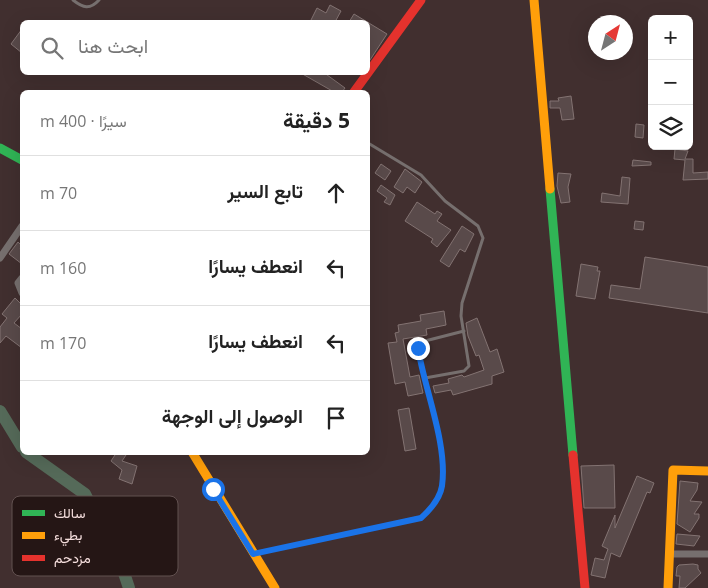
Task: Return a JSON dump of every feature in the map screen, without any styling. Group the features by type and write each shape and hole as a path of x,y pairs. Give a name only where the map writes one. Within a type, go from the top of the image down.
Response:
{"street":[{"path":"370,70 421,0"},
{"path":"534,0 585,588"},
{"path":"355,90 366,75"},
{"path":"0,148 20,159"},
{"path":"0,258 20,229"},
{"path":"194,455 275,588"},
{"path":"668,588 671,554 673,470 708,471"},
{"path":"671,554 708,554"}],"lane":[{"path":"73,0 86,7 92,6 99,0"},
{"path":"370,144 421,175 445,200 470,219 482,233 483,238 462,303 461,316 470,358 468,369 426,378"},
{"path":"253,554 405,523 421,518 430,510 440,492 442,473 438,435 418,345 421,342 464,331"}],"building":[{"path":"330,5 341,11 336,20 311,20 317,8 326,13"},
{"path":"354,14 364,20 350,20"},
{"path":"370,23 387,34 370,60"},
{"path":"20,32 20,51 11,44"},
{"path":"304,75 327,75 345,88 344,90 330,90"},
{"path":"571,96 574,119 562,120 560,108 550,108 550,101 559,101 558,98"},
{"path":"636,124 644,125 643,138 635,137"},
{"path":"675,150 688,151 685,159 693,159 693,173 708,172 708,179 683,180 685,160 674,159"},
{"path":"633,160 651,162 651,165 632,166"},
{"path":"381,164 391,171 385,180 375,173"},
{"path":"405,169 422,182 415,193 407,187 403,193 394,187"},
{"path":"558,173 571,174 568,187 570,202 561,203 557,186"},
{"path":"622,177 630,178 628,204 601,202 602,193 620,196"},
{"path":"381,185 395,195 390,205 384,202 387,198 377,191"},
{"path":"417,202 435,214 437,211 442,214 437,221 451,230 437,247 431,242 433,239 405,221"},
{"path":"635,221 644,222 643,230 634,229"},
{"path":"462,226 474,234 465,252 460,249 449,267 440,261"},
{"path":"18,242 20,244 20,262 9,254"},
{"path":"645,257 708,267 708,313 609,298 611,285 640,289"},
{"path":"581,264 598,267 597,271 600,271 595,299 576,296"},
{"path":"15,298 20,303 20,316 14,323 20,328 20,346 6,336 0,343 0,327 7,318 2,314"},
{"path":"444,311 446,325 426,329 427,335 403,339 410,377 419,375 423,393 408,396 405,382 395,384 388,343 397,342 395,333 399,332 398,325 421,321 420,315"},
{"path":"477,318 490,352 497,349 504,372 492,376 492,384 453,395 451,390 435,393 433,386 449,383 448,379 462,375 464,377 484,370 479,355 476,356 468,336 466,323"},
{"path":"409,408 416,449 405,451 398,410"},
{"path":"115,455 126,455 122,461 137,466 132,484 119,479 122,470 111,461"},
{"path":"614,465 615,508 584,508 581,466"},
{"path":"637,476 654,483 650,493 647,492 620,557 611,553 605,578 591,575 595,558 604,560 608,549 602,546 615,515 615,528"},
{"path":"680,481 698,483 697,490 690,501 702,502 694,514 699,514 699,518 690,532 677,524"},
{"path":"677,534 700,536 694,546 676,544"},
{"path":"679,565 698,565 701,573 685,588 679,588 680,576 676,576 677,567"}],"waterway":[{"path":"0,411 20,444"},
{"path":"30,455 86,496"},
{"path":"125,576 129,588"}],"traffic: fast":[{"path":"0,148 20,159"},
{"path":"550,189 573,455"}],"traffic: slow":[{"path":"534,0 550,189"},
{"path":"194,455 275,588"},
{"path":"668,588 673,470 708,471"}],"traffic: jam":[{"path":"370,70 421,0"},
{"path":"355,90 366,75"},
{"path":"573,455 585,588"}],"route":[{"path":"213,489 253,554 405,523 421,518 430,510 438,498 442,486 442,473 438,435 418,348"}]}
